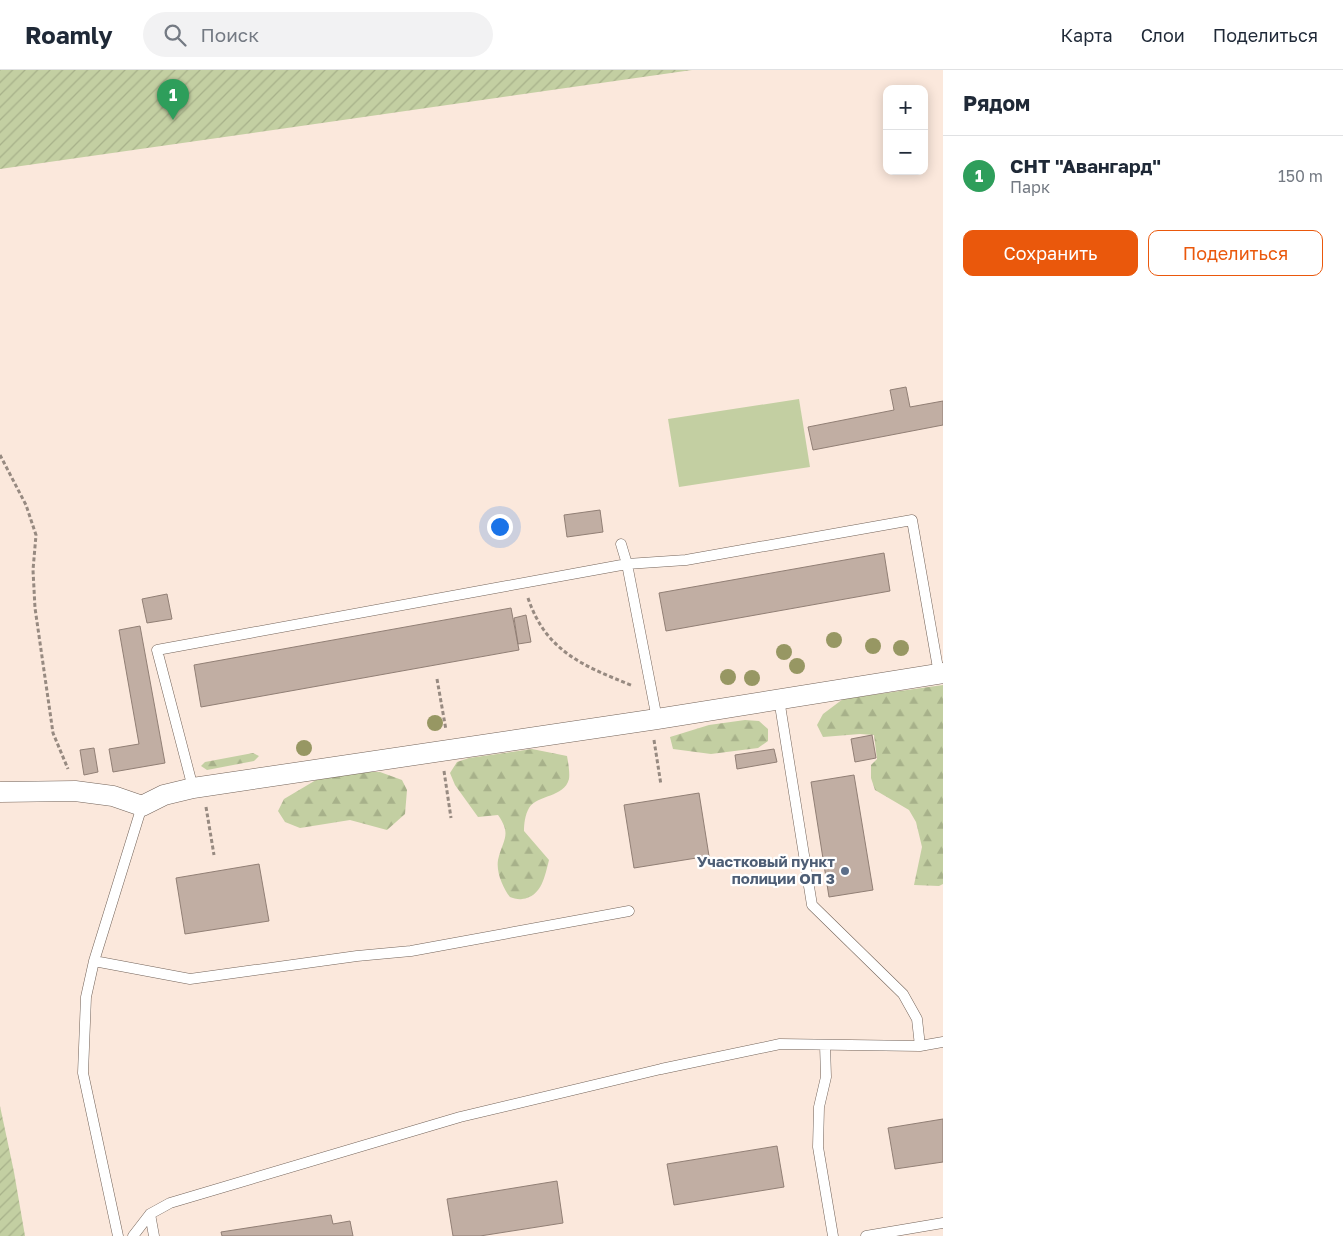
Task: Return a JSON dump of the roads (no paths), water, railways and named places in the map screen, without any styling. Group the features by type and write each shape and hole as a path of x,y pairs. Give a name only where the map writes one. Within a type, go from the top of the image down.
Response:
{"street":[{"path":"0,792 75,791 113,796 142,806 164,795 198,787 941,674"}],"lane":[{"path":"198,787 157,650 626,564 686,560 912,520 941,674"},
{"path":"621,544 652,693 654,719"},
{"path":"779,699 812,905 903,994 917,1019 920,1046"},
{"path":"118,1236 83,1073 86,997 94,961 142,806"},
{"path":"94,961 190,979 356,956 411,952 629,911"},
{"path":"133,1236 150,1214 170,1203 460,1117 661,1069 780,1044 920,1046 943,1042"},
{"path":"826,1044 826,1077 819,1108 818,1147 833,1236"},
{"path":"150,1214 154,1236"},
{"path":"866,1236 943,1223"}],"place":[{"name":"СНТ \"Авангард\"","path":"173,120"},
{"name":"Участковый пункт полиции ОП 3","path":"845,871"}]}
